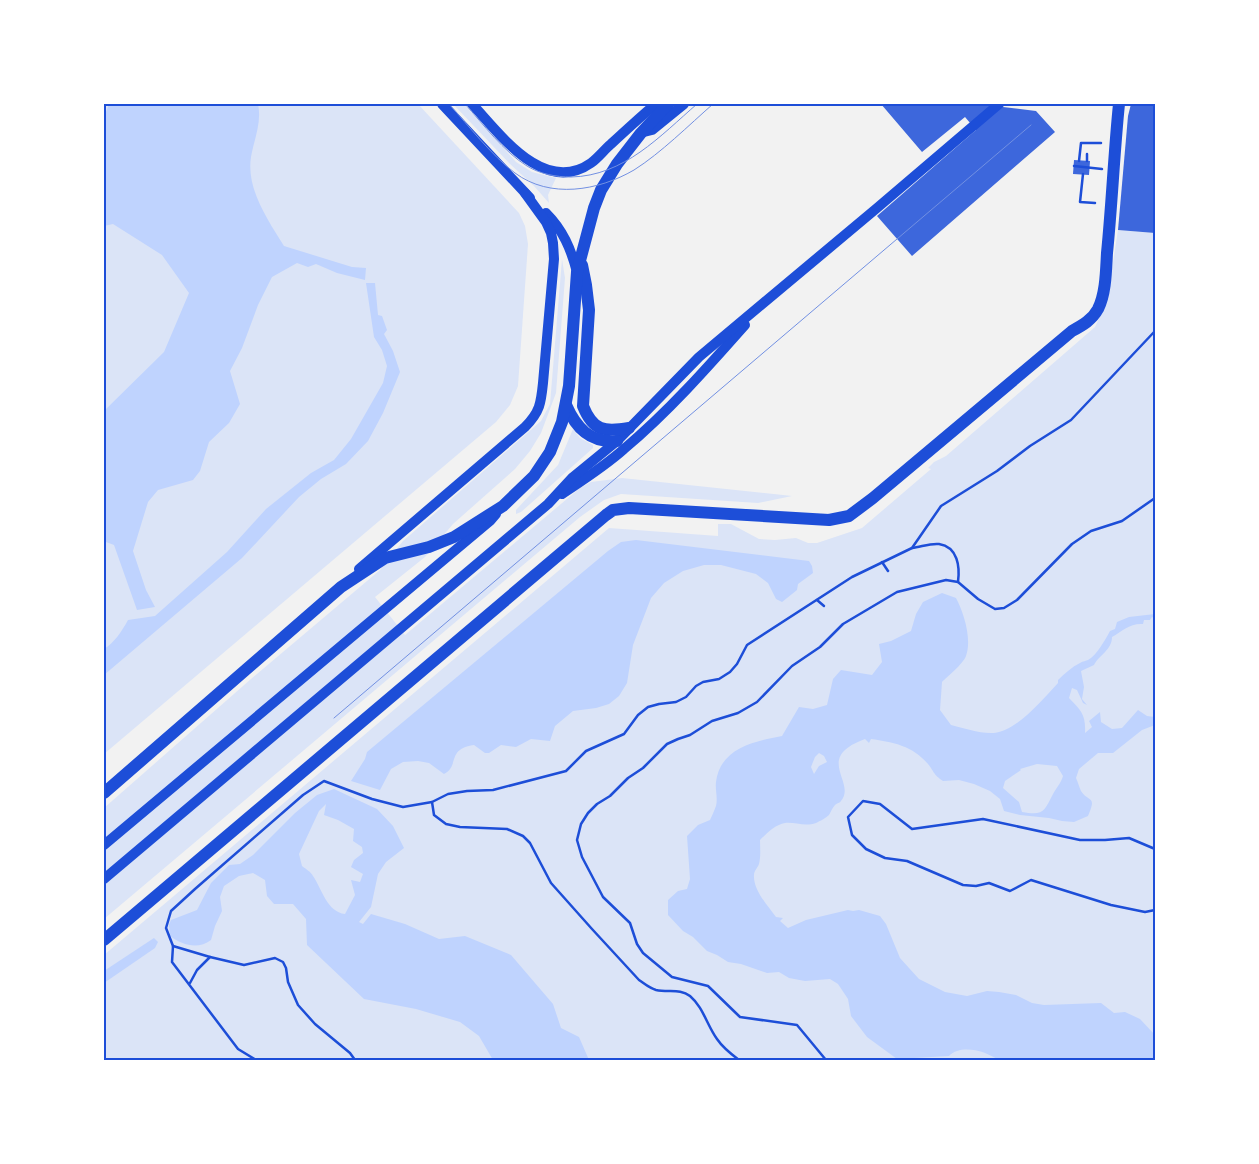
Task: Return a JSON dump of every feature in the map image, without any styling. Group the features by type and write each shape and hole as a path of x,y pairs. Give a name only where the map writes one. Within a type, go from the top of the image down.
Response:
{"main road":[{"path":"442,104 550,217 565,237 573,255 577,272"},
{"path":"472,104 517,152 538,166 565,172 579,169 591,162 651,108 660,104"},
{"path":"104,845 490,521 527,484 543,464 558,436 566,405 577,272 590,220 598,199 613,170 641,132 668,104"},
{"path":"641,132 652,130 684,104"},
{"path":"548,504 573,477 617,441 699,356 999,104"},
{"path":"104,940 606,514 613,510 629,508 829,520 849,516 1072,331 1085,324 1099,306 1105,276 1113,200 1119,104"},
{"path":"104,793 341,587 383,548 525,427 538,412 543,382 554,259 551,233 540,212 525,193"},
{"path":"580,258 589,310 583,406 590,420 599,428 613,431 629,428"},
{"path":"104,879 548,504 623,450 691,384 758,308"},
{"path":"566,405 571,417 584,432 601,441 617,441"},
{"path":"341,587 385,558 429,547 448,540 503,506"}],"path":[{"path":"1079,161 1081,143 1101,143"},
{"path":"1087,154 1087,161"},
{"path":"1074,166 1106,169"},
{"path":"1083,174 1080,202 1095,203"},
{"path":"912,548 941,506 1071,420 1155,330"},
{"path":"826,1060 797,1025 740,1017 708,986 672,977 643,954 637,944 630,923 603,897 582,857 577,840 581,824 597,804 610,796 628,778 643,768 667,744 690,735 712,720 738,713 757,702 792,666 820,647 843,624 897,592 946,580 958,582 978,599 995,609 1004,608 1017,600 1072,544 1092,531 1122,521 1155,498"},
{"path":"256,1060 238,1049 190,983 172,962 173,946 166,928 171,911 303,795 324,781 372,799 403,807 432,802 448,794 493,790 566,771 586,751 624,734 638,715 648,707 676,702 686,697 696,686 703,682 720,679 737,664 747,645 852,577 882,562 912,548 940,544 948,547 953,552 959,564 958,582"},
{"path":"882,562 888,571"},
{"path":"817,600 824,606"},
{"path":"1155,850 1129,838 1080,840 983,819 912,828 880,804 864,801 848,817 852,834 866,849 885,858 907,861 963,885 989,884 1010,891 1031,880 1111,905 1145,912 1155,910"},
{"path":"432,802 434,815 446,824 460,827 507,830 522,836 530,843 551,883 632,972 647,986 657,990 683,991 691,997 716,1039 728,1052 739,1060"},
{"path":"173,946 244,965 275,958 283,962 288,982 298,1004 315,1024 350,1053 355,1060"},
{"path":"190,983 197,970 210,957"}],"shaded area":[{"path":"104,104 418,104 519,213 525,226 528,244 518,386 510,405 496,422 104,754"},
{"path":"453,104 464,104 516,162 532,172 556,178 548,195 549,203 534,186 510,164"},
{"path":"1118,230 1155,233 1155,1060 104,1060 104,955 609,528 718,536 718,524 731,524 759,539 796,538 808,543 817,543 862,528 931,469 928,468 934,462 946,456 1095,327 1107,301"},
{"path":"562,259 565,278 556,393 541,433 530,451 515,469 453,524 425,557 375,597 405,635 580,488 591,482 622,478 792,496 758,503 621,494 604,500 580,517 104,919 104,808 251,679 380,570 403,541 541,421 550,404"},
{"path":"573,429 580,438 593,445 593,448 521,512 516,514 516,510 558,465"}],"water":[{"path":"109,104 258,104 258,124 250,169 252,181 260,204 284,246 352,267 366,268 365,280 337,273 316,264 308,267 297,263 272,277 258,305 242,348 230,371 240,404 229,423 209,442 200,471 193,480 158,490 148,502 133,551 146,590 155,607 137,610 114,545 104,543 104,411 164,352 189,293 162,255 113,224 104,226 104,117"},
{"path":"366,283 375,283 378,315 382,316 387,330 384,334 393,351 400,372 383,413 368,441 346,464 321,479 299,497 242,558 104,675 104,649 117,636 128,620 155,616 227,552 266,509 311,473 334,460 351,439 383,383 387,366 382,350 374,337"},
{"path":"636,540 809,561 813,573 798,584 797,590 782,602 776,599 768,583 756,574 721,565 704,565 683,571 664,583 651,598 633,645 627,683 619,696 609,704 573,711 555,726 550,741 531,739 516,747 501,745 489,753 485,753 474,745 465,747 456,754 452,767 444,774 429,763 418,761 403,762 391,769 380,790 351,781 365,759 367,752 608,551 621,542"},
{"path":"942,593 956,598 962,611 968,634 966,656 959,666 942,682 940,710 951,725 989,733 1003,731 1020,721 1058,683 1058,680 1063,675 1074,666 1095,655 1110,631 1115,629 1117,622 1129,617 1155,614 1155,619 1152,617 1150,620 1144,620 1143,624 1130,626 1112,637 1108,649 1094,665 1081,671 1084,687 1082,699 1087,705 1083,703 1077,690 1072,688 1069,698 1082,713 1085,722 1085,733 1092,727 1089,721 1100,712 1101,722 1112,729 1122,728 1138,710 1147,716 1155,717 1155,725 1142,730 1113,753 1098,753 1079,769 1076,778 1081,791 1091,800 1092,805 1088,816 1074,822 1004,811 1000,799 990,791 959,780 943,781 922,758 909,749 895,743 879,740 871,739 869,743 865,739 850,746 842,754 839,762 844,794 841,802 834,806 829,815 812,824 789,823 778,825 760,840 760,861 754,875 758,892 776,917 783,918 780,921 788,928 806,920 848,910 859,910 880,916 886,924 900,958 919,979 945,992 967,996 987,991 999,992 1016,995 1032,1003 1044,1005 1101,1003 1114,1013 1125,1012 1140,1019 1155,1035 1155,1060 998,1060 973,1050 960,1050 949,1056 897,1059 867,1037 851,1016 848,999 838,984 830,979 805,981 789,978 779,972 767,973 741,964 728,962 707,951 693,937 683,931 668,915 668,900 678,891 687,889 690,879 687,836 698,825 710,820 717,803 716,782 724,761 740,748 782,736 799,707 813,709 827,705 833,679 841,670 872,675 882,662 879,644 891,641 911,631 916,614 923,602","holes":["819,753 824,756 827,762 819,766 814,774 811,767","1037,764 1057,766 1063,776 1042,811 1039,813 1022,812 1019,802 1003,788 1005,781 1020,769"]},
{"path":"334,789 377,809 393,826 404,848 386,862 378,874 371,907 359,922 363,924 371,914 405,924 439,939 465,936 511,955 553,1004 561,1028 579,1037 589,1060 493,1060 479,1036 460,1022 416,1009 364,999 307,945 306,919 293,904 274,904 267,896 265,880 253,873 239,876 224,886 220,897 222,911 211,940 195,946 180,942 170,936 169,925 171,920 197,910 211,883 229,865 240,864 253,855 295,813 317,795","holes":["326,804 324,815 354,829 353,841 362,847 363,853 354,860 351,867 363,874 360,882 351,880 355,895 345,914 329,905 312,875 302,866 299,854 319,811"]},
{"path":"154,938 158,942 155,948 104,983 104,971"}],"building":[{"path":"881,104 1000,104 1003,107 1036,111 1055,132 912,256 877,216 976,130 965,117 922,152"},
{"path":"1131,104 1155,104 1155,233 1118,230 1128,116"},
{"path":"1074,160 1090,161 1089,175 1073,174"}],"tram line":[{"path":"449,104 489,149 515,173 529,181 559,189 590,187 605,183 634,170 665,147 713,104"},
{"path":"465,104 494,137 518,160 532,169 543,173 571,177 590,175 608,170 624,162 655,141 697,104"},
{"path":"334,718 1031,125"}]}
